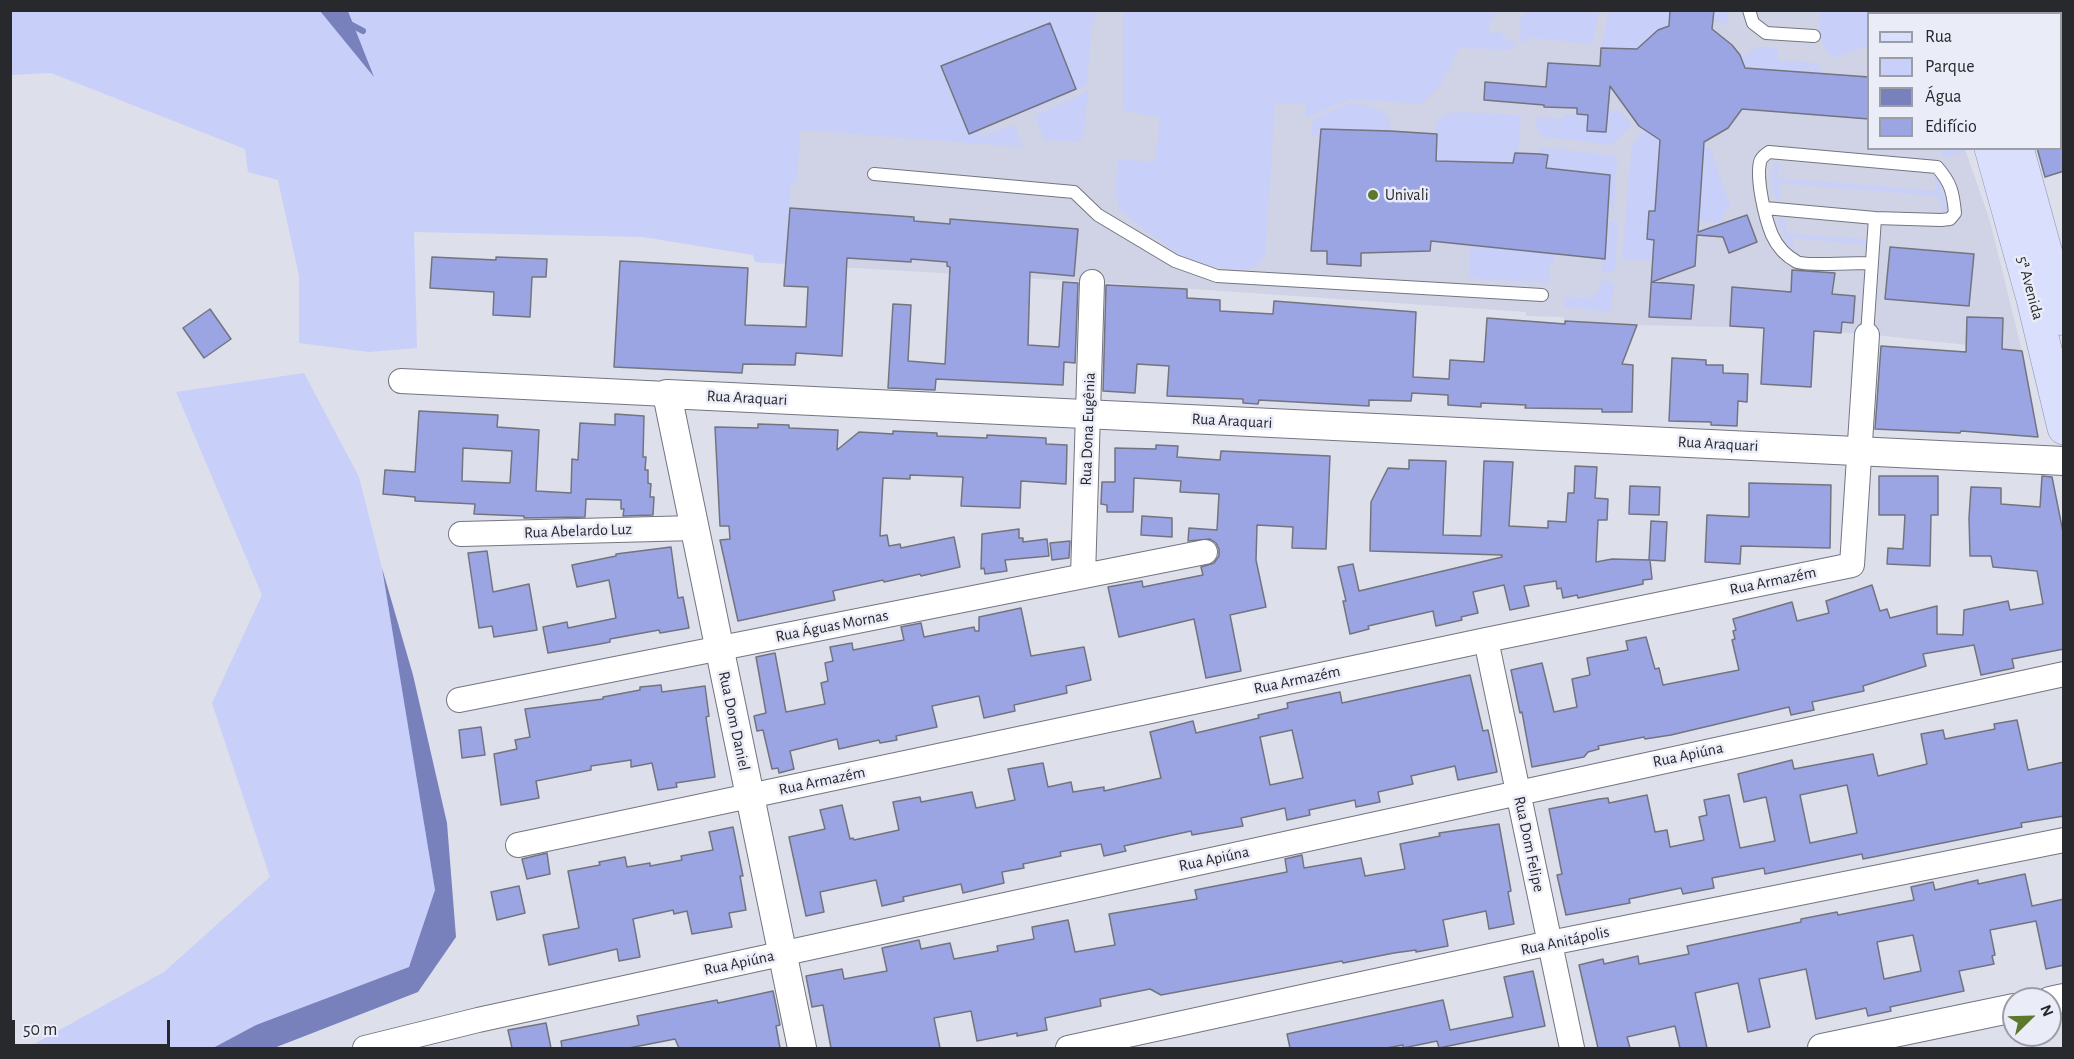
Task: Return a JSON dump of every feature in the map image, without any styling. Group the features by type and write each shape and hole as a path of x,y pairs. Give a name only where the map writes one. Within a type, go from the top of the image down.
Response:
{"main road":[{"name":"5ª Avenida","path":"1992,150 2033,299 2064,428"},
{"name":"5ª Avenida","path":"2018,150 2064,319"}],"street":[{"name":"Rua Dona Eugênia","path":"1083,576 1092,282"},
{"name":"Rua Armazém","path":"518,845 1852,565 1867,335"},
{"name":"Rua Araquari","path":"401,381 2064,461"},
{"name":"Rua Dom Daniel","path":"667,394 802,1048"},
{"name":"Rua Abelardo Luz","path":"461,534 694,528"},
{"name":"Rua Águas Mornas","path":"459,700 1205,552"},
{"name":"Rua Dom Felipe","path":"1486,640 1572,1048"},
{"name":"Rua Apiúna","path":"365,1048 478,1020 782,953 2064,674"},
{"name":"Rua Anitápolis","path":"1068,1048 1550,944 2064,840"},
{"path":"1822,1048 2002,1010"}],"lane":[{"path":"1749,10 1753,23 1766,33 1814,36"},
{"path":"1765,208 1875,218 1950,219 1955,213 1949,180 1937,167 1769,152 1762,157 1760,190 1772,234 1783,252 1799,263 1871,263"},
{"path":"874,174 1074,192 1098,215 1175,261 1217,276 1542,295"},
{"path":"1867,335 1875,218"}],"shaded area":[{"name":"Univali","path":"818,11 1921,11 1867,12 1867,150 1965,150 1990,221 2022,351 1867,334 1600,322 1595,409 1559,408 1565,321 1563,317 1526,316 1526,312 1092,282 755,262"}],"green space":[{"path":"1879,10 1880,12 1867,12 1867,46 1836,57 1826,50 1820,30 1820,11"},
{"path":"11,11 320,11 373,75 348,11 1099,11 1092,24 1087,85 1032,111 1032,108 1076,89 1050,23 941,66 983,136 1015,125 1023,147 800,130 797,182 791,183 786,253 823,266 755,262 753,255 643,237 414,232 417,348 369,352 299,343 299,276 278,180 248,172 245,149 51,73 11,75"},
{"path":"1123,11 1498,11 1489,23 1489,33 1500,32 1504,38 1513,41 1516,46 1511,50 1459,48 1440,85 1421,104 1350,99 1306,118 1305,104 1275,103 1265,255 1253,267 1231,269 1202,263 1179,254 1122,212 1119,206 1116,186 1118,159 1155,162 1160,117 1123,111"},
{"path":"1523,11 1599,11 1592,44 1534,38 1522,43 1519,37 1522,29 1519,21 1526,13"},
{"path":"1609,11 1670,11 1669,26 1658,30 1637,49 1601,48"},
{"path":"1714,11 1728,11 1727,23 1713,22"},
{"path":"1759,47 1778,48 1778,61 1818,63 1824,74 1745,68 1741,57"},
{"path":"1088,90 1083,136 1079,142 1044,139 1035,116"},
{"path":"1350,103 1378,109 1388,117 1390,131 1321,129 1320,137 1311,135 1313,119"},
{"path":"1597,110 1620,111 1632,125 1611,145 1540,136 1540,130 1535,129 1537,117 1564,119 1565,114 1588,115 1587,130 1606,132 1607,118 1597,117"},
{"path":"1457,112 1521,115 1518,153 1515,153 1513,163 1436,161 1437,134 1434,128 1442,116"},
{"path":"1644,130 1660,140 1655,211 1649,211 1647,239 1654,240 1652,261 1622,259 1632,144"},
{"path":"1540,147 1615,156 1617,158 1614,209 1607,209 1610,175 1546,168 1548,156 1540,154"},
{"path":"1703,148 1710,148 1730,206 1725,210 1722,223 1698,221"},
{"path":"1942,150 1965,150 1946,158"},
{"path":"1774,162 1779,164 1778,178 1936,191 1934,178 1938,176 1948,212 1943,210 1938,196 1779,183 1780,199 1777,201 1771,183"},
{"path":"1781,217 1784,219 1788,234 1869,239 1869,245 1791,238 1795,251 1791,252 1779,224 1778,220"},
{"path":"1607,221 1618,222 1615,270 1607,274 1601,271"},
{"path":"1469,246 1553,252 1553,264 1549,264 1549,283 1469,278"},
{"path":"1601,281 1614,283 1611,310 1564,307 1565,298 1588,298 1597,294"},
{"path":"304,373 359,477 382,568 435,890 409,967 256,1025 213,1048 27,1048 164,972 270,877 212,703 262,595 176,392"}],"water":[{"path":"320,11 348,11 374,77"},
{"path":"382,568 413,675 447,823 456,937 418,992 274,1048 213,1048 256,1025 409,967 435,890"}],"building":[{"path":"1670,10 1714,10 1712,29 1732,45 1740,55 1745,68 1867,77 1867,119 1742,109 1728,128 1704,142 1698,232 1747,215 1757,242 1729,253 1723,237 1697,235 1695,266 1652,282 1694,285 1691,319 1649,317 1654,240 1647,239 1649,211 1655,211 1660,140 1639,126 1610,86 1606,132 1587,131 1588,115 1577,114 1577,108 1544,107 1544,105 1484,100 1485,82 1546,87 1548,63 1600,66 1601,48 1637,49 1658,30 1669,26"},
{"path":"1050,23 1076,89 969,134 941,66"},
{"path":"1321,129 1437,134 1436,161 1513,163 1515,153 1540,154 1548,155 1546,168 1610,175 1605,259 1431,241 1430,251 1361,253 1361,266 1327,264 1327,251 1311,251"},
{"path":"2064,148 2064,171 2045,177 2038,150 2062,150"},
{"path":"790,208 914,217 914,221 950,224 950,219 1078,229 1074,276 1030,272 1028,345 1059,347 1063,282 1078,283 1075,363 1064,362 1063,385 936,379 935,390 888,388 893,304 911,305 908,361 945,364 950,267 947,266 947,262 911,259 911,262 847,258 842,356 796,353 795,365 743,364 742,373 614,367 620,261 748,268 745,325 806,327 808,287 784,286"},
{"path":"1890,247 1974,254 1969,306 1885,299"},
{"path":"432,257 496,260 496,257 547,259 546,277 532,277 530,317 493,315 494,292 430,288"},
{"path":"1792,270 1835,273 1832,294 1855,296 1853,323 1842,322 1841,333 1814,331 1811,387 1761,384 1764,328 1730,326 1732,287 1791,292"},
{"path":"1106,285 1187,289 1187,298 1220,300 1220,311 1273,314 1274,301 1416,312 1413,377 1449,379 1450,360 1484,362 1487,318 1565,324 1565,321 1637,325 1622,364 1633,365 1632,412 1602,412 1602,409 1525,408 1526,405 1481,403 1481,407 1448,405 1448,395 1412,393 1411,401 1369,400 1369,406 1259,400 1258,404 1243,403 1243,399 1167,396 1169,366 1137,364 1135,393 1103,391"},
{"path":"210,309 231,339 204,358 183,328"},
{"path":"1967,317 2003,318 2002,349 2022,351 2038,437 1961,431 1960,433 1875,429 1881,346 1966,352"},
{"path":"1672,358 1706,360 1706,365 1723,365 1723,373 1748,374 1747,402 1738,401 1737,426 1711,425 1711,422 1669,421"},
{"path":"419,411 498,415 497,427 539,430 536,491 571,493 572,459 578,460 580,423 615,425 615,414 644,416 643,457 646,457 645,470 648,470 648,483 651,484 650,497 654,497 653,515 623,516 624,509 621,509 621,500 586,499 585,517 524,518 524,516 474,514 475,504 415,501 415,497 383,494 385,470 415,472","holes":["463,448 512,451 510,483 462,481"]},
{"path":"758,424 838,430 837,450 859,432 893,434 893,431 937,433 937,436 987,438 987,435 1046,438 1046,444 1067,445 1066,484 1021,481 1020,508 961,506 963,477 910,475 910,479 883,478 880,536 887,535 889,546 900,544 901,548 954,537 960,567 833,591 835,600 738,621 720,540 730,539 729,526 720,526 715,427 758,428"},
{"path":"1156,445 1178,446 1177,457 1220,460 1221,451 1330,456 1326,549 1292,548 1293,527 1257,525 1256,560 1266,607 1230,615 1241,671 1206,678 1194,619 1119,637 1108,587 1142,581 1143,587 1203,575 1201,567 1214,563 1219,556 1216,543 1210,539 1188,541 1189,528 1217,530 1219,494 1180,492 1181,481 1134,478 1133,512 1107,512 1107,505 1101,504 1102,482 1115,482 1115,448 1156,449"},
{"path":"1409,460 1446,461 1443,535 1481,536 1484,461 1513,462 1509,526 1548,528 1548,521 1566,522 1568,493 1574,493 1575,466 1597,467 1595,498 1608,499 1607,520 1598,520 1596,562 1612,559 1650,560 1652,579 1643,580 1643,584 1578,598 1577,595 1563,598 1561,588 1557,589 1556,581 1524,586 1529,606 1510,610 1504,585 1473,592 1478,613 1461,617 1462,620 1436,626 1433,611 1368,626 1369,629 1350,634 1343,601 1346,601 1338,567 1353,564 1359,591 1502,557 1502,555 1370,551 1371,502 1388,468 1409,469"},
{"path":"1879,476 1938,476 1938,515 1931,515 1930,566 1887,564 1888,548 1903,549 1905,515 1879,515"},
{"path":"2042,476 2052,477 2064,537 2064,649 2012,659 2014,668 1981,675 1974,645 1923,654 1926,666 1863,686 1864,691 1812,702 1814,710 1791,715 1789,707 1671,735 1645,739 1644,737 1598,746 1599,749 1588,752 1584,757 1532,767 1522,712 1520,713 1511,670 1542,663 1554,712 1577,707 1572,679 1590,675 1587,658 1628,650 1626,641 1646,637 1655,669 1659,668 1663,685 1739,670 1732,640 1735,639 1733,631 1736,630 1733,619 1792,602 1797,621 1829,613 1826,601 1872,585 1880,611 1887,609 1890,618 1937,606 1937,634 1963,635 1964,610 2008,601 2010,610 2043,604 2037,571 1993,567 1991,556 1970,556 1969,518 1971,487 2001,488 2001,504 2040,507"},
{"path":"1749,483 1831,485 1830,548 1741,546 1740,564 1705,562 1707,515 1749,517"},
{"path":"1630,486 1660,487 1659,515 1629,514"},
{"path":"1142,516 1172,518 1172,537 1141,535"},
{"path":"1651,521 1667,522 1665,561 1649,560"},
{"path":"1019,529 1019,538 1023,538 1023,542 1047,539 1049,556 1005,560 1007,571 985,574 984,568 981,569 982,534"},
{"path":"1070,541 1069,558 1052,560 1050,543"},
{"path":"671,547 678,598 683,597 689,628 660,633 659,630 610,639 610,642 548,653 543,627 567,622 568,628 616,618 609,580 577,587 572,565 616,556 616,554"},
{"path":"487,551 493,592 529,584 537,630 494,637 492,626 479,628 468,553"},
{"path":"1021,608 1031,656 1084,647 1091,680 1066,686 1067,693 1014,705 1015,711 984,718 979,696 932,706 937,727 896,736 897,740 880,743 879,740 839,749 837,739 790,751 794,769 779,773 778,768 772,769 763,730 757,731 754,716 766,713 756,657 775,653 786,712 825,704 821,683 828,681 825,663 833,661 830,647 852,643 853,650 904,640 901,627 921,623 924,637 974,627 975,631 979,631 979,617"},
{"path":"1470,675 1483,731 1488,730 1497,772 1458,780 1455,766 1411,776 1413,784 1378,792 1380,802 1356,807 1355,800 1309,810 1310,815 1287,820 1285,808 1241,818 1243,826 1192,835 1191,831 1124,846 1126,851 1104,856 1101,844 1060,852 1061,856 1023,864 1024,868 1002,872 1004,883 963,893 961,884 903,897 904,901 882,906 876,880 820,892 824,912 806,916 789,837 825,829 820,810 842,805 850,839 854,840 899,830 893,802 920,797 921,802 972,792 976,808 1015,800 1008,769 1043,763 1048,787 1071,782 1073,792 1104,787 1104,791 1161,778 1150,732 1193,721 1196,733 1259,718 1258,715 1288,708 1287,703 1340,692 1342,703","holes":["1292,730 1303,778 1270,785 1260,737"]},
{"path":"661,685 662,692 705,686 709,716 706,717 715,777 676,783 677,787 658,790 652,763 631,767 631,760 591,766 591,770 536,781 539,798 501,805 494,754 517,749 515,740 530,737 525,709 603,699 603,697 640,690 640,687"},
{"path":"2017,720 2028,770 2064,762 2064,816 2021,823 2022,827 1863,859 1862,854 1765,874 1764,868 1712,878 1714,888 1683,894 1681,888 1629,899 1630,903 1566,915 1557,875 1562,874 1549,809 1599,799 1608,798 1609,803 1647,795 1655,832 1667,830 1670,847 1704,840 1699,817 1707,815 1704,800 1729,795 1740,848 1775,841 1766,797 1744,802 1738,774 1792,760 1794,769 1873,754 1878,776 1927,764 1921,734 1943,730 1945,739 1995,729 1994,724","holes":["1847,785 1857,833 1810,843 1800,795"]},
{"path":"481,727 485,755 462,758 459,730"},
{"path":"1499,824 1511,891 1508,892 1514,924 1489,929 1486,911 1443,920 1448,946 1343,963 1342,961 1161,995 1150,989 1100,999 1101,1006 1045,1018 1047,1030 1017,1036 1017,1033 977,1041 971,1011 934,1018 940,1048 831,1048 823,1005 812,1007 806,976 842,969 844,979 887,971 882,948 919,940 921,949 950,943 954,959 998,951 997,946 1034,939 1032,927 1068,920 1075,952 1115,945 1109,914 1197,899 1195,890 1287,872 1285,859 1302,855 1304,868 1361,858 1365,876 1405,869 1400,844 1440,836 1439,833"},
{"path":"733,827 743,876 740,876 746,910 729,913 732,927 692,934 687,911 674,914 673,910 633,919 640,957 619,961 617,949 549,965 543,935 579,928 568,871 600,865 599,862 625,857 627,867 650,863 650,866 682,860 681,856 713,850 709,832"},
{"path":"547,853 550,874 527,879 522,859"},
{"path":"2025,874 2032,906 2064,899 2064,965 2046,969 2036,921 1990,930 1995,955 1992,956 1994,964 1959,971 1964,991 1890,1007 1891,1011 1868,1016 1866,1008 1816,1019 1806,969 1759,979 1770,1027 1748,1032 1738,983 1695,993 1707,1048 1680,1048 1675,1026 1627,1037 1630,1048 1598,1048 1579,965 1603,959 1604,964 1638,956 1639,964 1689,954 1687,946 1801,922 1801,919 1837,912 1838,915 1914,900 1911,887 1933,882 1935,890 1978,880 1978,884","holes":["1913,935 1921,971 1884,979 1877,942"]},
{"path":"519,886 525,913 497,920 491,892"},
{"path":"1533,971 1545,1026 1439,1048 1437,1041 1403,1048 1403,1045 1386,1048 1290,1048 1287,1034 1443,1000 1450,1030 1513,1017 1504,977"},
{"path":"773,991 780,1025 776,1026 780,1048 679,1048 675,1039 629,1048 562,1048 561,1041 639,1025 637,1016 717,1000 718,1003"},
{"path":"546,1023 551,1048 512,1048 508,1030"}],"waterway":[{"path":"348,23 363,31"}],"place":[{"name":"Univali","path":"1373,195"}]}
